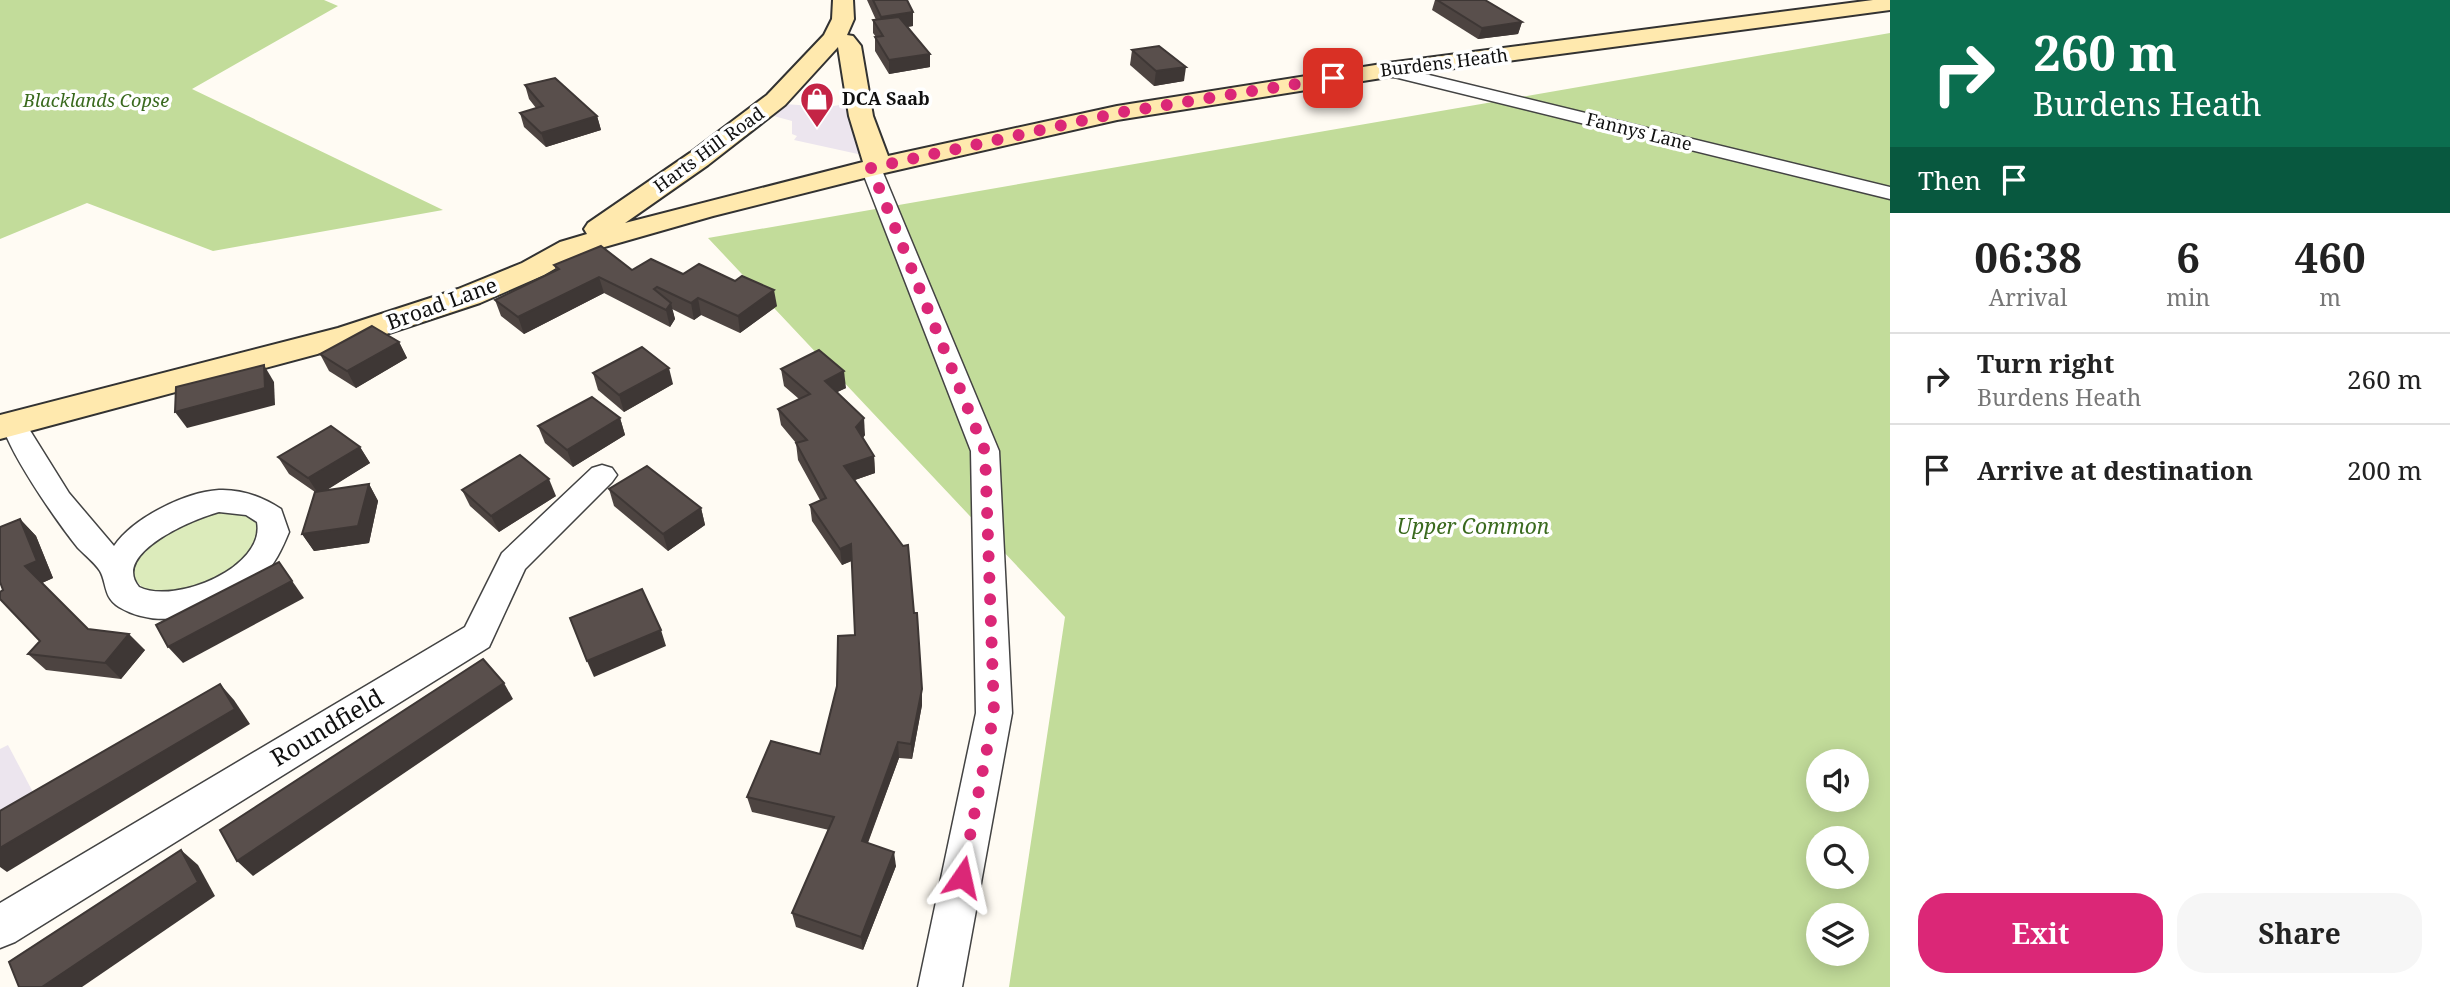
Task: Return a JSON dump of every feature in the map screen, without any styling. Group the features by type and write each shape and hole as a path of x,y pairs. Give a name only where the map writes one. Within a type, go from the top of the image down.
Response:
{"street":[{"name":"Harts Hill Road","path":"570,248 745,126 795,81 834,38 842,19 843,0"},
{"name":"Burdens Heath","path":"874,167 1117,113 1388,70 1890,4"},
{"path":"834,38 845,41 850,46 874,167 985,451 994,713 940,987"},
{"name":"Fannys Lane","path":"1388,70 1890,193"},
{"name":"Broad Lane","path":"6,425 414,316 508,280 570,248 703,210 874,167"},
{"path":"6,425 99,553 118,569"},
{"name":"Roundfield","path":"0,927 477,637 513,562 602,475"},
{"path":"219,501 243,501 261,507 272,518 274,533 269,550 256,566 236,582 187,604 162,607 141,605 125,597 117,584 118,569 128,550 145,532 168,517 194,507 219,501"}],"shaded area":[{"path":"850,103 867,156 794,140 797,136 792,134 792,121 770,115 784,104 828,107"},
{"path":"8,745 35,796 0,815 0,749"}],"green space":[{"name":"Blacklands Copse","path":"0,0 324,0 338,6 192,89 443,210 213,251 87,203 0,239"},
{"name":"Upper Common","path":"1890,33 1890,987 1009,987 1065,617 708,238"},
{"path":"245,507 268,536 219,579 171,594 146,591 130,575 141,549 180,527 223,510"}],"building":[{"path":"873,0 907,0 913,12 881,17"},
{"path":"1437,0 1485,0 1522,22 1482,28"},
{"path":"899,17 930,54 889,60 875,37 883,36 873,20"},
{"path":"1159,46 1186,67 1156,71 1132,50"},
{"path":"555,78 597,116 541,133 520,113 543,106 525,85"},
{"path":"601,246 632,270 651,259 683,274 699,264 735,281 742,276 774,290 738,316 698,298 691,303 657,287 654,289 671,303 666,310 599,277 518,317 495,300 559,269 554,265"},
{"path":"372,326 399,342 347,371 320,354"},
{"path":"642,347 669,368 619,395 593,373"},
{"path":"819,350 844,371 825,381 864,418 856,427 874,456 844,466 903,546 908,545 914,613 917,613 922,689 911,744 898,742 862,841 894,852 861,937 792,913 834,817 747,797 771,741 820,754 837,686 838,636 855,635 851,544 840,549 810,505 826,498 796,443 807,440 778,409 810,394 781,369"},
{"path":"264,365 265,388 175,412 176,387"},
{"path":"592,397 620,418 567,450 538,426"},
{"path":"331,426 360,447 308,478 278,457"},
{"path":"520,455 549,479 491,516 462,490"},
{"path":"647,466 701,508 663,534 609,489"},
{"path":"369,484 358,526 302,534 315,492"},
{"path":"20,519 37,561 25,566 88,629 129,634 105,663 28,654 40,641 0,599 0,592 3,590 0,582 0,527"},
{"path":"279,562 292,581 168,647 156,625"},
{"path":"642,589 661,630 587,661 570,618"},
{"path":"483,659 504,683 237,861 220,830"},
{"path":"220,684 235,709 0,848 0,811"},
{"path":"181,850 198,882 42,987 19,987 9,962"}],"place":[{"name":"DCA Saab","path":"817,129"}],"route":[{"path":"962,877 994,713 985,451 871,168 1117,113 1333,78"}]}
